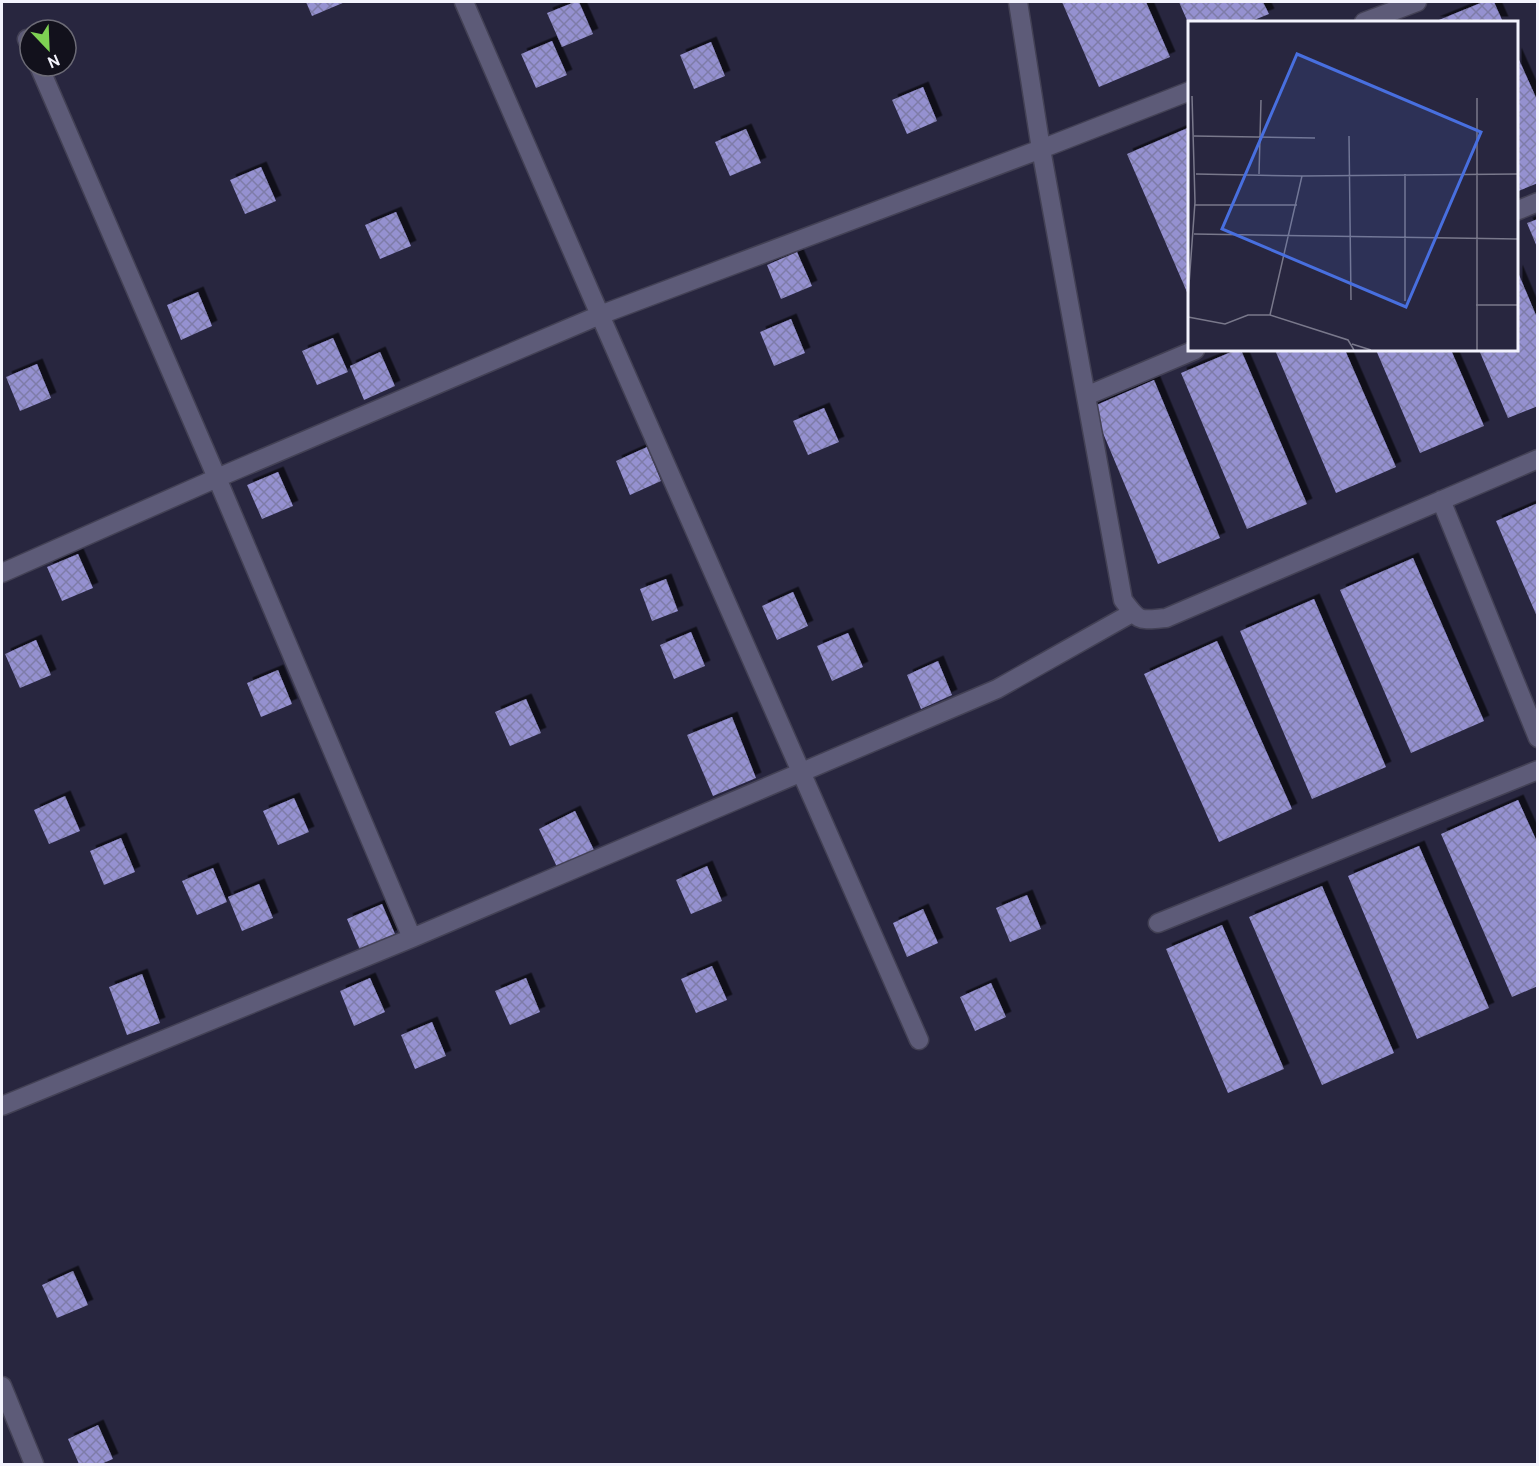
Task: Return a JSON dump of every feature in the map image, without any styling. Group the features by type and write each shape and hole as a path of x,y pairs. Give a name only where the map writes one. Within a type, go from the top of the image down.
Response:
{"street":[{"path":"464,2 919,1040"},
{"path":"1018,2 1041,149 1123,600 1132,613 1141,620 1166,618 1538,459"},
{"path":"1367,21 1418,2"},
{"path":"44,78 412,938"},
{"path":"2,573 217,478 600,315 1188,92"},
{"path":"1518,210 1538,202"},
{"path":"1086,396 1193,351"},
{"path":"1441,501 1538,738"},
{"path":"2,1106 412,938 997,688 1132,613"},
{"path":"1158,922 1538,770"},
{"path":"2,1386 34,1464"}],"building":[{"path":"306,2 345,2 312,16"},
{"path":"579,2 593,34 562,47 547,13"},
{"path":"1062,2 1146,2 1170,57 1099,87"},
{"path":"1179,2 1263,2 1269,14 1252,21 1188,22"},
{"path":"1483,2 1494,2 1503,21 1436,21"},
{"path":"552,41 567,75 536,88 521,54"},
{"path":"711,42 725,76 694,89 680,55"},
{"path":"1518,57 1538,102 1538,183 1518,191"},
{"path":"923,87 937,121 907,134 892,100"},
{"path":"1188,128 1188,294 1127,154"},
{"path":"746,129 761,163 730,176 715,142"},
{"path":"261,167 276,201 245,214 230,180"},
{"path":"396,212 411,246 380,259 365,225"},
{"path":"1538,219 1538,247 1537,247 1527,223"},
{"path":"797,252 812,286 781,299 767,265"},
{"path":"1518,272 1538,320 1538,406 1508,418 1479,351 1518,351"},
{"path":"198,292 212,326 181,340 167,305"},
{"path":"791,319 805,353 774,366 760,332"},
{"path":"333,338 348,372 317,385 302,351"},
{"path":"1234,351 1241,351 1307,504 1247,529 1181,373"},
{"path":"1275,351 1345,351 1396,467 1336,493"},
{"path":"1376,351 1451,351 1484,426 1420,453"},
{"path":"380,352 395,386 364,400 350,366"},
{"path":"37,364 51,398 20,411 6,377"},
{"path":"1154,380 1220,538 1158,564 1092,407"},
{"path":"824,408 839,442 808,455 793,421"},
{"path":"647,447 661,481 630,495 616,461"},
{"path":"278,472 293,506 262,519 247,485"},
{"path":"1538,503 1538,619 1496,521"},
{"path":"78,554 93,588 62,601 47,567"},
{"path":"1413,558 1484,721 1411,753 1340,590"},
{"path":"666,579 678,611 652,621 640,589"},
{"path":"793,592 808,626 777,640 762,606"},
{"path":"1314,599 1386,767 1312,799 1240,631"},
{"path":"691,632 705,666 674,679 660,645"},
{"path":"848,633 863,667 832,681 817,646"},
{"path":"36,640 51,675 20,688 5,654"},
{"path":"1217,641 1292,809 1219,842 1144,674"},
{"path":"938,661 952,695 921,709 907,675"},
{"path":"278,670 292,704 261,717 247,683"},
{"path":"526,699 541,733 510,746 495,712"},
{"path":"732,717 756,778 713,796 687,735"},
{"path":"65,796 80,831 49,844 34,810"},
{"path":"294,798 309,832 278,845 263,811"},
{"path":"1518,800 1538,844 1538,986 1512,997 1441,834"},
{"path":"575,811 594,850 557,867 539,829"},
{"path":"121,838 135,872 104,885 90,851"},
{"path":"1419,846 1489,1008 1417,1039 1348,876"},
{"path":"707,866 722,901 691,914 676,880"},
{"path":"213,868 227,902 197,915 182,881"},
{"path":"259,884 273,918 242,931 228,897"},
{"path":"1322,886 1394,1053 1322,1085 1249,917"},
{"path":"1027,895 1041,929 1010,942 996,908"},
{"path":"382,904 395,934 360,950 347,919"},
{"path":"923,909 938,943 907,957 893,923"},
{"path":"1222,925 1284,1069 1228,1093 1166,949"},
{"path":"712,966 727,1000 696,1013 681,979"},
{"path":"142,974 160,1023 127,1035 109,987"},
{"path":"370,978 385,1012 354,1026 340,991"},
{"path":"526,978 540,1012 510,1025 495,991"},
{"path":"991,983 1006,1017 975,1031 960,997"},
{"path":"432,1022 446,1056 415,1069 401,1035"},
{"path":"73,1271 88,1305 57,1318 42,1285"},
{"path":"98,1425 113,1459 101,1464 79,1464 68,1439"}]}
